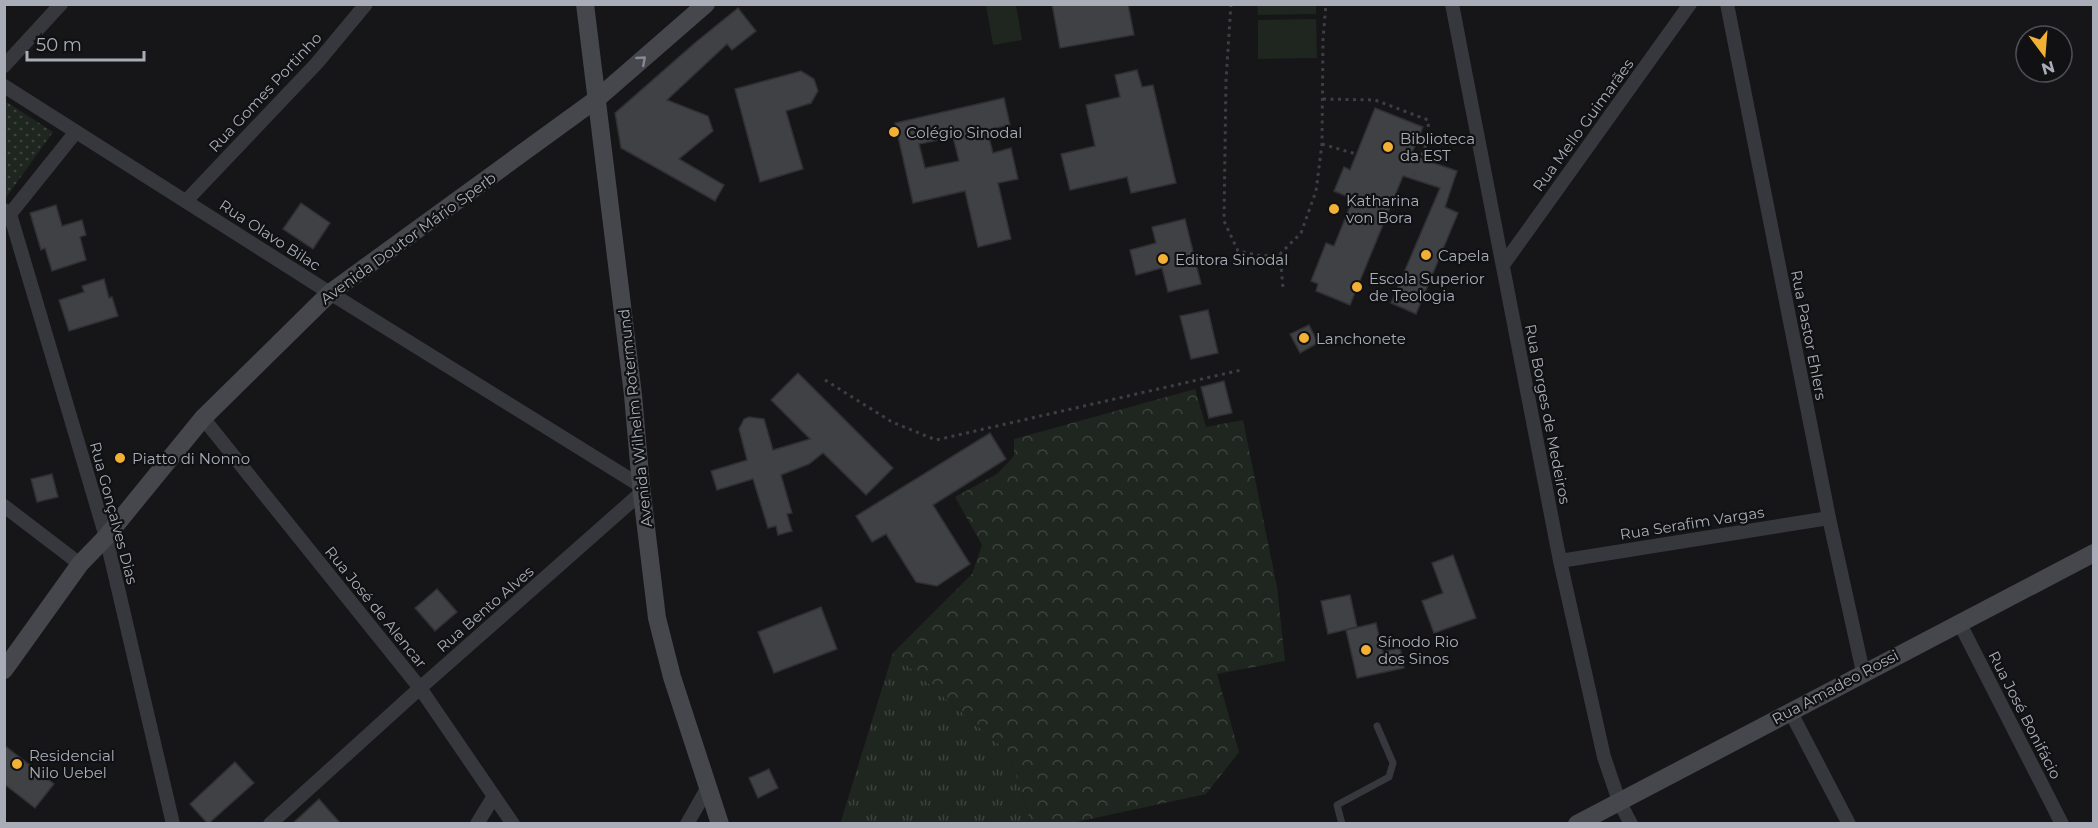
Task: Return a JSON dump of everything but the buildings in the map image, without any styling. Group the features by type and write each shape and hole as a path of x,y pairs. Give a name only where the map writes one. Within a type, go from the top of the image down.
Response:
{"street":[{"path":"4,66 61,4"},
{"name":"Rua Gomes Portinho","path":"186,201 317,63 366,4"},
{"name":"Avenida Wilhelm Rotermund","path":"585,4 633,395 641,489 657,618 672,677 720,824"},
{"name":"Avenida Doutor Mário Sperb","path":"4,670 80,564 106,537 203,418 330,293 598,98 706,4"},
{"name":"Rua Borges de Medeiros","path":"1452,4 1560,561 1604,757 1619,801 1631,824"},
{"name":"Rua Pastor Ehlers","path":"1727,4 1828,518 1863,672"},
{"name":"Rua Mello Guimarães","path":"1503,265 1686,6"},
{"name":"Rua Olavo Bilac","path":"4,86 641,489"},
{"name":"Rua Gonçalves Dias","path":"75,133 7,212 106,537 173,824"},
{"name":"Rua José de Alencar","path":"203,418 420,688 513,824"},
{"name":"Rua Bento Alves","path":"270,824 641,489"},
{"path":"4,506 80,564"},
{"name":"Rua Serafim Vargas","path":"1560,561 1828,518"},
{"name":"Rua Amadeo Rossi","path":"1577,824 1863,672 2094,553"},
{"name":"Rua José Bonifácio","path":"1959,622 2062,824"},
{"path":"1790,711 1849,824"},
{"path":"687,824 708,787"},
{"path":"477,824 494,796"}],"lane":[{"path":"1342,824 1338,806 1389,777 1392,770 1393,763 1377,726"}],"path":[{"path":"1231,4 1226,80 1224,221 1238,251 1262,256 1280,254 1301,233 1316,191 1322,144 1323,39 1326,4"},
{"path":"1323,99 1375,100 1428,120 1429,137 1413,177"},
{"path":"1322,144 1356,154"},
{"path":"1280,254 1283,288"},
{"path":"825,380 892,422 936,440 1241,370"}],"green space":[{"path":"986,5 1016,5 1022,40 993,45"},
{"path":"1257,5 1316,5 1316,14 1258,15"},
{"path":"1316,19 1317,58 1258,59 1258,20"},
{"path":"5,101 53,132 5,199"},
{"path":"1195,389 1206,427 1243,420 1277,587 1285,661 1217,674 1239,752 1206,794 1072,823 1031,823 1009,753 893,653 972,574 982,545 955,497 997,474 1014,456 1014,439"},
{"path":"893,653 1009,753 1031,823 840,824"}],"place":[{"name":"Colégio Sinodal","path":"894,132"},
{"name":"Biblioteca da EST","path":"1388,147"},
{"name":"Katharina von Bora","path":"1334,209"},
{"name":"Capela","path":"1426,255"},
{"name":"Editora Sinodal","path":"1163,259"},
{"name":"Escola Superior de Teologia","path":"1357,287"},
{"name":"Lanchonete","path":"1304,338"},
{"name":"Piatto di Nonno","path":"120,458"},
{"name":"Sínodo Rio dos Sinos","path":"1366,650"},
{"name":"Residencial Nilo Uebel","path":"17,764"}]}
